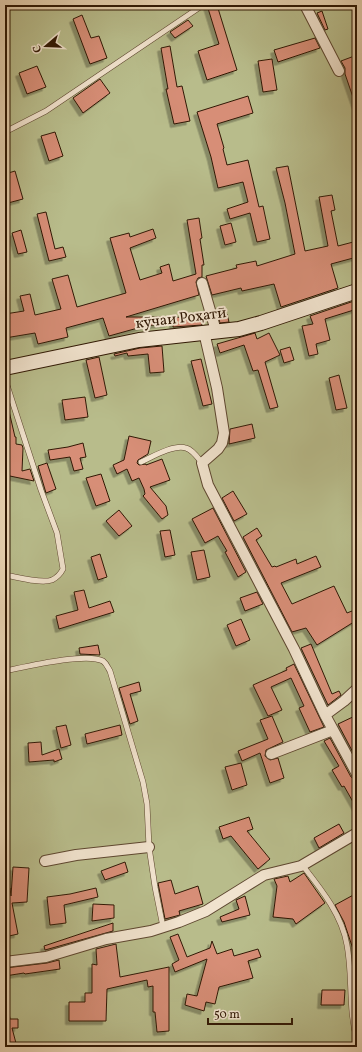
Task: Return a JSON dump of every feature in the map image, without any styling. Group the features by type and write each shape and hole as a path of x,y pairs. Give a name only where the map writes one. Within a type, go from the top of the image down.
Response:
{"street":[{"path":"305,5 339,71"},
{"path":"202,283 224,433 222,443 218,449 202,463 208,485 294,649 325,715 357,774"},
{"name":"кӯчаи Роҳатӣ","path":"5,368 139,340 239,329 357,291"},
{"path":"325,715 357,689"},
{"path":"271,754 333,730"},
{"path":"5,962 46,957 106,939 151,931 179,922 206,911 264,875 303,866 357,833"},
{"path":"45,861 76,855 150,848"}],"lane":[{"path":"5,132 46,110 203,5"},
{"path":"5,379 41,490 57,533 64,568 59,575 52,580 44,581 5,575"},
{"path":"141,462 164,451 181,447 190,450 202,463"},
{"path":"5,671 63,660 99,660 107,665 143,782 155,887 163,927"},
{"path":"303,866 332,907 344,932 348,952 352,1021 357,1040"}],"green space":[{"path":"5,5 357,5 357,290 265,322 357,292 357,834 302,867 264,876 209,910 183,922 156,930 112,938 38,958 48,957 112,940 155,931 183,923 210,911 265,877 302,868 357,836 357,1047 5,1047"}],"building":[{"path":"207,5 217,5 237,70 207,80 198,51 219,44"},
{"path":"322,11 328,29 325,30 317,13"},
{"path":"82,15 91,38 99,36 107,58 90,64 73,19"},
{"path":"188,20 193,26 175,38 170,32"},
{"path":"315,38 320,48 278,62 274,50"},
{"path":"170,46 177,87 182,86 190,121 174,124 166,89 168,89 161,48"},
{"path":"357,55 356,106 345,74 345,68 341,61"},
{"path":"272,59 277,90 263,92 258,61"},
{"path":"37,66 46,87 27,94 19,73"},
{"path":"100,79 110,93 83,113 73,98"},
{"path":"248,96 253,113 217,124 227,165 248,160 259,207 263,206 270,239 257,242 250,213 230,219 227,209 248,202 243,182 218,188 211,157 197,112"},
{"path":"55,132 63,156 49,161 41,136"},
{"path":"288,166 305,251 328,246 319,197 332,195 335,210 331,211 338,246 357,241 357,257 331,264 338,288 281,307 274,284 242,291 241,288 212,295 206,276 237,268 236,265 256,261 257,266 295,254 285,203 276,168"},
{"path":"15,171 23,199 8,203 5,194 5,174"},
{"path":"46,212 55,249 63,247 66,257 49,261 37,214"},
{"path":"199,218 202,238 200,239 204,265 202,265 202,277 198,278 196,282 199,295 126,317 169,317 169,323 145,326 109,336 103,318 66,328 68,337 38,344 35,333 5,338 5,314 24,311 20,296 30,294 35,315 61,309 52,279 68,275 77,307 126,293 110,238 129,233 130,237 153,229 156,238 130,248 140,280 162,273 160,267 169,264 173,281 196,274 187,220"},
{"path":"231,223 236,242 225,245 220,226"},
{"path":"21,230 27,252 18,254 12,233"},
{"path":"357,300 357,309 325,319 330,340 316,344 318,354 309,356 302,326 313,324 310,316"},
{"path":"227,314 229,322 220,323 218,316"},
{"path":"173,317 202,318 202,325 173,327"},
{"path":"255,333 257,339 269,333 280,355 265,362 278,407 270,409 258,370 253,371 244,345 220,353 217,344"},
{"path":"162,346 164,372 150,373 148,354 128,356 127,353 115,356 114,354 140,348"},
{"path":"290,347 294,360 284,363 280,350"},
{"path":"99,357 107,395 95,398 86,360"},
{"path":"201,359 212,404 203,406 191,361"},
{"path":"339,375 347,408 336,410 329,378"},
{"path":"85,397 88,417 65,420 62,400"},
{"path":"5,411 9,411 16,437 16,444 22,445 23,448 22,471 30,469 34,481 5,475"},
{"path":"252,424 255,438 229,444 230,429"},
{"path":"129,436 151,441 148,454 138,460 137,463 139,465 146,465 162,459 170,480 150,487 166,506 168,515 162,519 143,496 145,494 144,489 139,478 132,481 127,469 117,474 113,465 124,460"},
{"path":"83,443 86,457 80,458 83,469 74,471 70,457 50,460 48,450"},
{"path":"47,463 56,489 46,493 38,466"},
{"path":"101,474 110,501 96,506 86,478"},
{"path":"233,491 247,514 234,521 222,498"},
{"path":"213,508 246,572 238,577 225,552 227,551 218,536 205,543 192,519"},
{"path":"119,510 132,526 119,536 106,521"},
{"path":"257,528 262,536 256,540 272,567 276,567 296,559 297,564 316,556 321,567 281,583 292,604 334,586 347,613 352,611 357,620 317,645 306,628 292,632 243,537"},
{"path":"170,530 175,555 165,557 160,531"},
{"path":"204,550 210,577 197,580 191,552"},
{"path":"100,554 107,577 98,580 91,557"},
{"path":"84,590 89,608 110,601 114,612 59,629 56,616 78,610 74,592"},
{"path":"257,592 263,604 245,611 240,598"},
{"path":"241,619 250,640 236,646 227,625"},
{"path":"311,644 332,694 339,691 341,695 328,705 301,648"},
{"path":"98,645 100,655 80,654 79,648"},
{"path":"294,664 324,727 310,732 299,708 304,706 291,678 271,687 282,710 268,716 253,685 287,670 286,668"},
{"path":"139,682 141,691 130,694 138,721 130,724 119,688"},
{"path":"357,715 357,760 338,724"},
{"path":"272,716 283,742 266,750 265,756 270,760 278,758 284,778 270,783 260,753 242,761 238,751 268,739 260,720"},
{"path":"66,725 71,745 61,748 56,727"},
{"path":"120,725 122,735 87,744 85,734"},
{"path":"330,738 351,777 357,780 357,809 344,786 342,787 332,770 339,766 324,741"},
{"path":"41,742 42,755 59,749 62,759 54,762 54,760 29,762 28,743"},
{"path":"241,763 247,785 232,790 225,767"},
{"path":"249,817 253,829 247,831 270,859 258,869 231,836 223,839 219,827"},
{"path":"339,824 344,833 319,848 314,838"},
{"path":"125,862 128,872 105,880 101,871"},
{"path":"13,867 29,868 27,902 12,903 18,934 9,936 5,915 5,889 10,888 11,896"},
{"path":"304,873 325,903 296,924 293,919 273,917 277,886 274,879 288,876 290,882"},
{"path":"171,880 175,894 198,886 203,904 179,911 180,915 165,919 158,883"},
{"path":"96,888 98,897 64,905 66,923 50,925 47,897 70,894"},
{"path":"357,893 357,955 355,955 344,922 335,905"},
{"path":"245,896 250,915 222,922 220,917 239,909 236,900"},
{"path":"93,904 114,905 114,918 92,921"},
{"path":"113,923 113,931 45,950 44,946"},
{"path":"178,934 187,957 210,948 212,941 217,954 232,949 234,956 258,949 261,957 248,961 253,978 219,987 215,1004 206,1002 204,1011 185,1005 187,994 197,996 207,959 175,972 172,964 179,960 170,937"},
{"path":"116,944 120,977 169,967 169,1031 157,1032 155,1012 153,1012 153,986 148,987 147,980 107,989 106,1021 69,1021 69,1002 85,1002 85,993 92,993 92,964 97,965 96,949"},
{"path":"59,960 60,969 5,976 5,968 47,963"},
{"path":"322,990 345,990 344,1005 321,1005"},
{"path":"5,1013 9,1013 10,1019 18,1019 18,1028 12,1028 17,1047 5,1047"}]}
